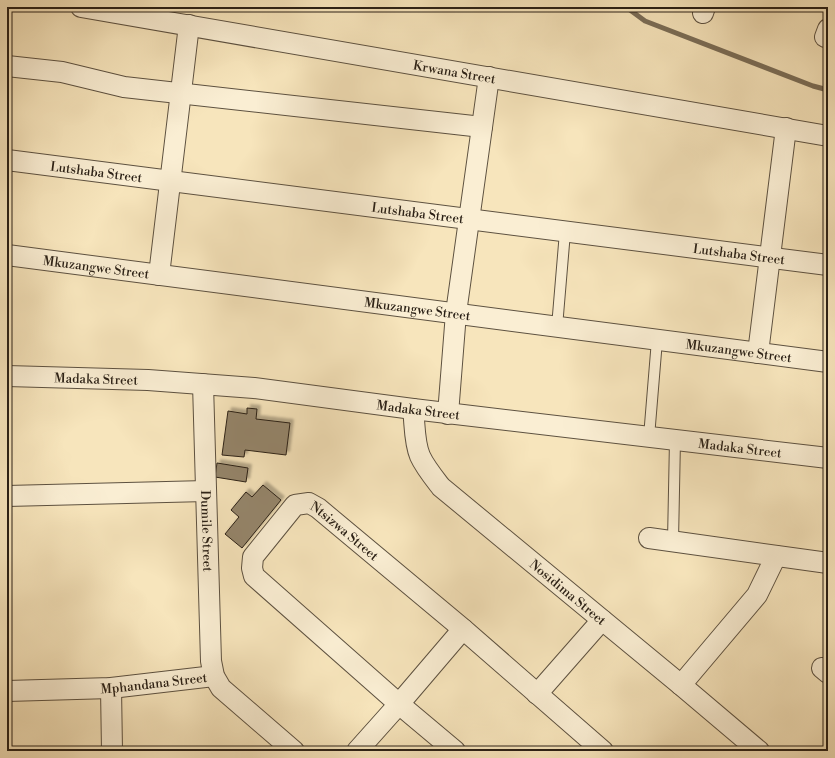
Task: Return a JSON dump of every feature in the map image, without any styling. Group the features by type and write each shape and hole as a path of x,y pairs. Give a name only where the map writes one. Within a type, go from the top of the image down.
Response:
{"street":[{"name":"Krwana Street","path":"80,7 828,136"},
{"path":"159,274 189,25"},
{"path":"7,66 62,72 124,87 482,127"},
{"path":"448,414 456,313 489,77"},
{"path":"758,353 786,128"},
{"name":"Lutshaba Street","path":"7,160 828,265"},
{"name":"Mkuzangwe Street","path":"7,255 828,362"},
{"name":"Madaka Street","path":"7,376 148,380 254,388 448,414 828,458"},
{"name":"Dumile Street","path":"203,384 211,661 214,676"},
{"name":"Nosidima Street","path":"413,409 416,442 420,456 429,472 441,487 759,751"},
{"path":"7,496 206,491"},
{"name":"Ntsizwa Street","path":"455,751 399,704 254,576 252,568 253,557 295,505 308,503 314,506 463,629 603,751"},
{"path":"649,538 828,564"},
{"path":"681,685 757,595 776,556"},
{"path":"537,694 602,620"},
{"path":"357,751 463,629"},
{"name":"Mphandana Street","path":"7,691 111,688 214,676 221,688 294,751"},
{"path":"111,688 112,751"}],"lane":[{"path":"557,327 565,232"},
{"path":"649,437 657,340"},
{"path":"673,542 675,440"}],"building":[{"path":"247,408 257,409 256,419 290,423 286,455 245,450 244,457 222,455 228,411 247,414"},
{"path":"217,463 248,468 246,482 215,477"},
{"path":"263,485 281,500 242,548 225,534 239,517 231,510 246,492 252,497"}],"waterway":[{"path":"626,7 645,21 813,86 828,90"}]}
